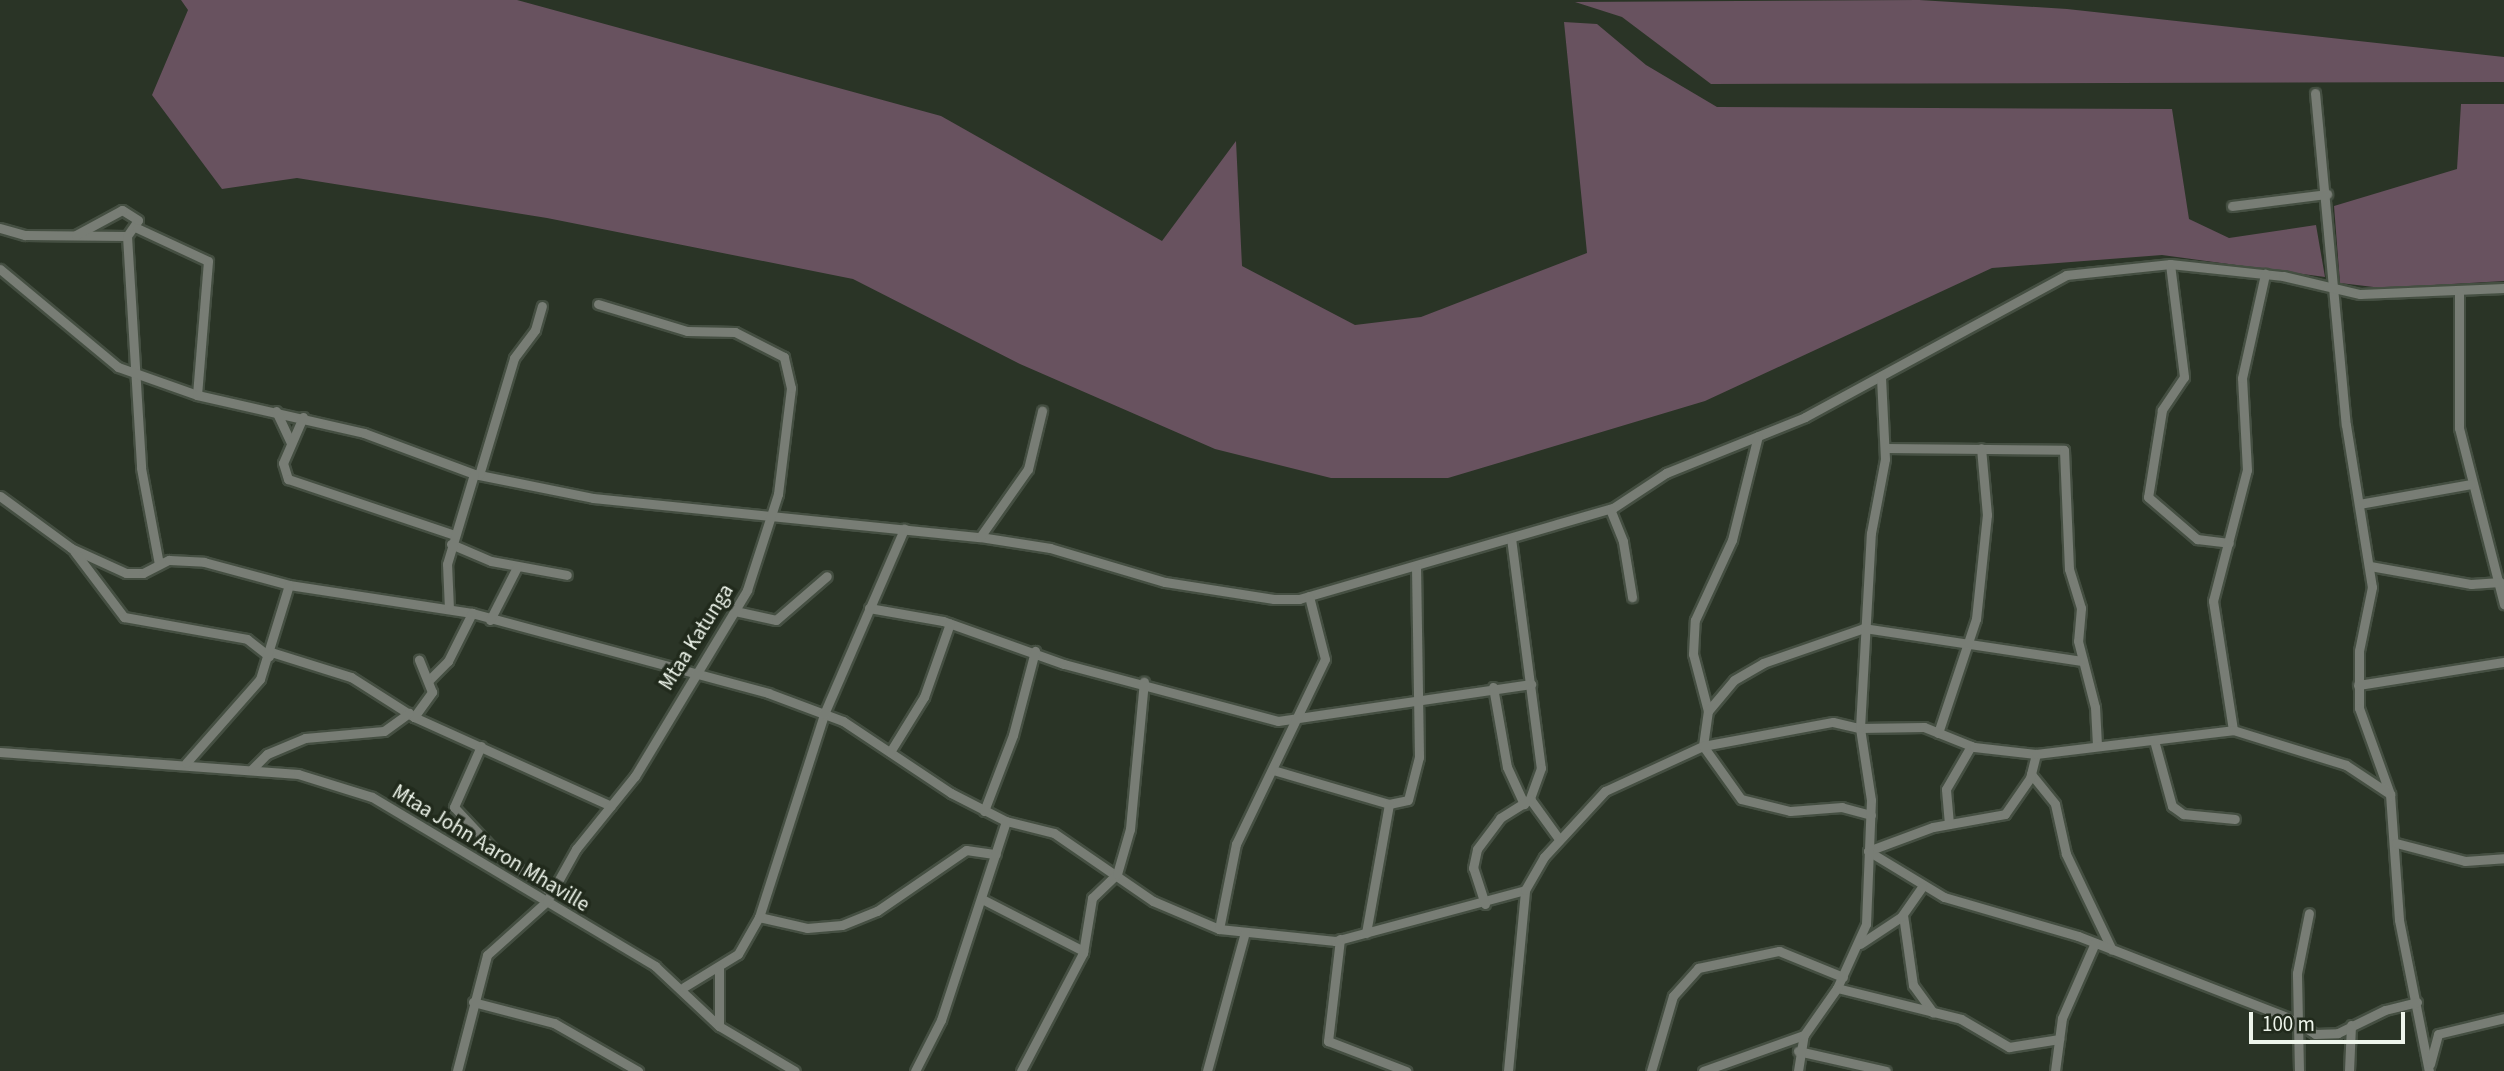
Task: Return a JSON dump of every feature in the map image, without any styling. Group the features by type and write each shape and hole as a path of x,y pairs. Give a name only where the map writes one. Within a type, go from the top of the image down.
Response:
{"street":[{"path":"2315,93 2359,504 2370,566 2358,708 2390,794 2396,844 2396,895 2429,1068"},
{"path":"2232,206 2327,194"},
{"path":"76,235 122,210 134,213 137,228"},
{"path":"0,228 25,235 127,236 137,228"},
{"path":"137,228 208,261 197,395"},
{"path":"127,236 141,468 159,564"},
{"path":"0,269 118,367 197,395 303,417 476,474 593,498 770,519 980,537 1050,548 1165,582 1274,599 1309,596 1610,509 1687,462 1758,436 1881,376 2066,275 2170,264 2265,274 2371,294 2504,288"},
{"path":"2170,264 2184,377 2162,410 2148,497 2197,539 2229,543"},
{"path":"2233,730 2213,601 2247,470 2242,378 2265,274"},
{"path":"2459,290 2459,428 2471,484 2504,604"},
{"name":"Mtaa Katunga","path":"457,1071 487,955 550,897 576,849 611,806 693,673 735,611 770,519 788,426 784,357 735,332 687,331 598,304"},
{"path":"449,609 453,540 514,358 542,306"},
{"path":"1798,1071 1798,1051 1804,1035 1837,988 1860,944 1871,815 1860,728 1864,628 1885,448 1881,376"},
{"path":"276,411 291,443"},
{"path":"980,537 1028,469 1042,411"},
{"path":"303,417 281,469 288,479 517,566 567,575"},
{"path":"1758,436 1732,540 1695,620 1693,654 1708,711 1703,746 1748,802 1790,811 1842,807 1871,815"},
{"path":"1885,448 2064,450 2069,569 2081,608 2083,661 2097,744"},
{"path":"1938,733 1967,642 1987,515 1981,448"},
{"path":"2359,504 2471,484"},
{"path":"0,496 73,549 126,573 159,564 204,562 289,585 471,613 693,673 824,714 984,811 1006,821 1054,833 1153,901 1219,929 1340,939 1485,904 1525,890"},
{"path":"1610,509 1623,542 1632,597"},
{"path":"684,988 738,954 759,917 824,714 904,529"},
{"path":"1485,904 1473,868 1477,849 1500,818 1527,802 1541,768 1511,538"},
{"path":"73,549 124,617 247,639 270,654 351,677 411,715 611,806"},
{"path":"489,620 517,566"},
{"path":"1273,770 1389,804 1408,800 1417,776 1414,700 1420,656 1416,566"},
{"path":"2370,566 2471,584 2500,582"},
{"path":"735,611 776,620 827,576"},
{"path":"186,763 244,702 270,654 289,585"},
{"path":"1219,929 1236,844 1298,720 1325,659 1309,596"},
{"path":"869,608 950,623 1253,716 1298,720 1493,687 1531,684"},
{"path":"429,680 448,661 471,613"},
{"path":"890,752 924,697 950,623"},
{"path":"1708,711 1734,680 1763,663 1864,628 2083,661"},
{"path":"984,811 1013,735 1035,650"},
{"path":"252,769 267,754 305,738 384,730 411,715 432,692 419,660"},
{"path":"2358,685 2504,662"},
{"path":"1021,1071 1083,951 1092,898 1117,874 1130,829 1144,682"},
{"path":"1493,687 1507,767 1527,802 1559,839"},
{"path":"1508,1071 1525,890 1559,839 1605,791 1646,767 1703,746 1833,722 1860,728 1910,726 1938,733 1970,746 2036,754 2097,744 2155,744 2233,730 2346,765 2390,794"},
{"path":"1952,740 1960,763"},
{"path":"2155,744 2172,806 2183,814 2235,818"},
{"path":"481,746 454,807 497,853 550,897"},
{"path":"1949,824 1946,789 1970,746"},
{"name":"Mtaa John Aaron Mhaville","path":"0,751 186,763 298,774 372,797 550,897 684,988 719,1026 795,1071"},
{"path":"1868,851 1949,824 2005,814 2031,774 2036,754"},
{"path":"2031,774 2055,804 2066,854 2112,950"},
{"path":"1367,933 1389,804"},
{"path":"915,1071 941,1020 1006,821"},
{"path":"2396,844 2465,861 2504,858"},
{"path":"759,917 807,928 842,925 877,911 966,850 996,853"},
{"path":"1868,851 1922,887 2095,943 2328,1036 2417,1002"},
{"path":"1860,944 1903,915 1922,887"},
{"path":"982,899 1083,951"},
{"path":"2299,1071 2297,973 2309,913"},
{"path":"1903,915 1913,985 1933,1013"},
{"path":"1207,1071 1245,932"},
{"path":"1340,939 1328,1041 1394,1069 1406,1071"},
{"path":"2055,1071 2067,1005 2095,943"},
{"path":"1651,1071 1673,996 1698,968 1779,951 1843,977"},
{"path":"719,967 719,1026"},
{"path":"1837,988 1961,1019 2009,1047 2059,1040"},
{"path":"473,1002 554,1023 638,1071"},
{"path":"2429,1068 2438,1034 2504,1018"},
{"path":"2349,1071 2351,1025"},
{"path":"1703,1071 1804,1035"},
{"path":"1798,1051 1886,1071"}],"shaded area":[{"path":"181,0 517,0 941,116 1162,241 1236,141 1242,266 1355,325 1421,317 1587,253 1564,22 1597,24 1646,65 1717,107 2172,109 2189,219 2229,238 2316,225 2325,277 2162,255 1992,268 1705,401 1448,478 1331,478 1215,449 1020,364 853,279 547,218 297,178 222,189 152,95 188,10"},
{"path":"1919,0 2067,9 2504,57 2504,82 1711,84 1622,17 1575,2"},
{"path":"2461,104 2504,104 2504,281 2382,288 2340,283 2334,206 2457,169"}]}
